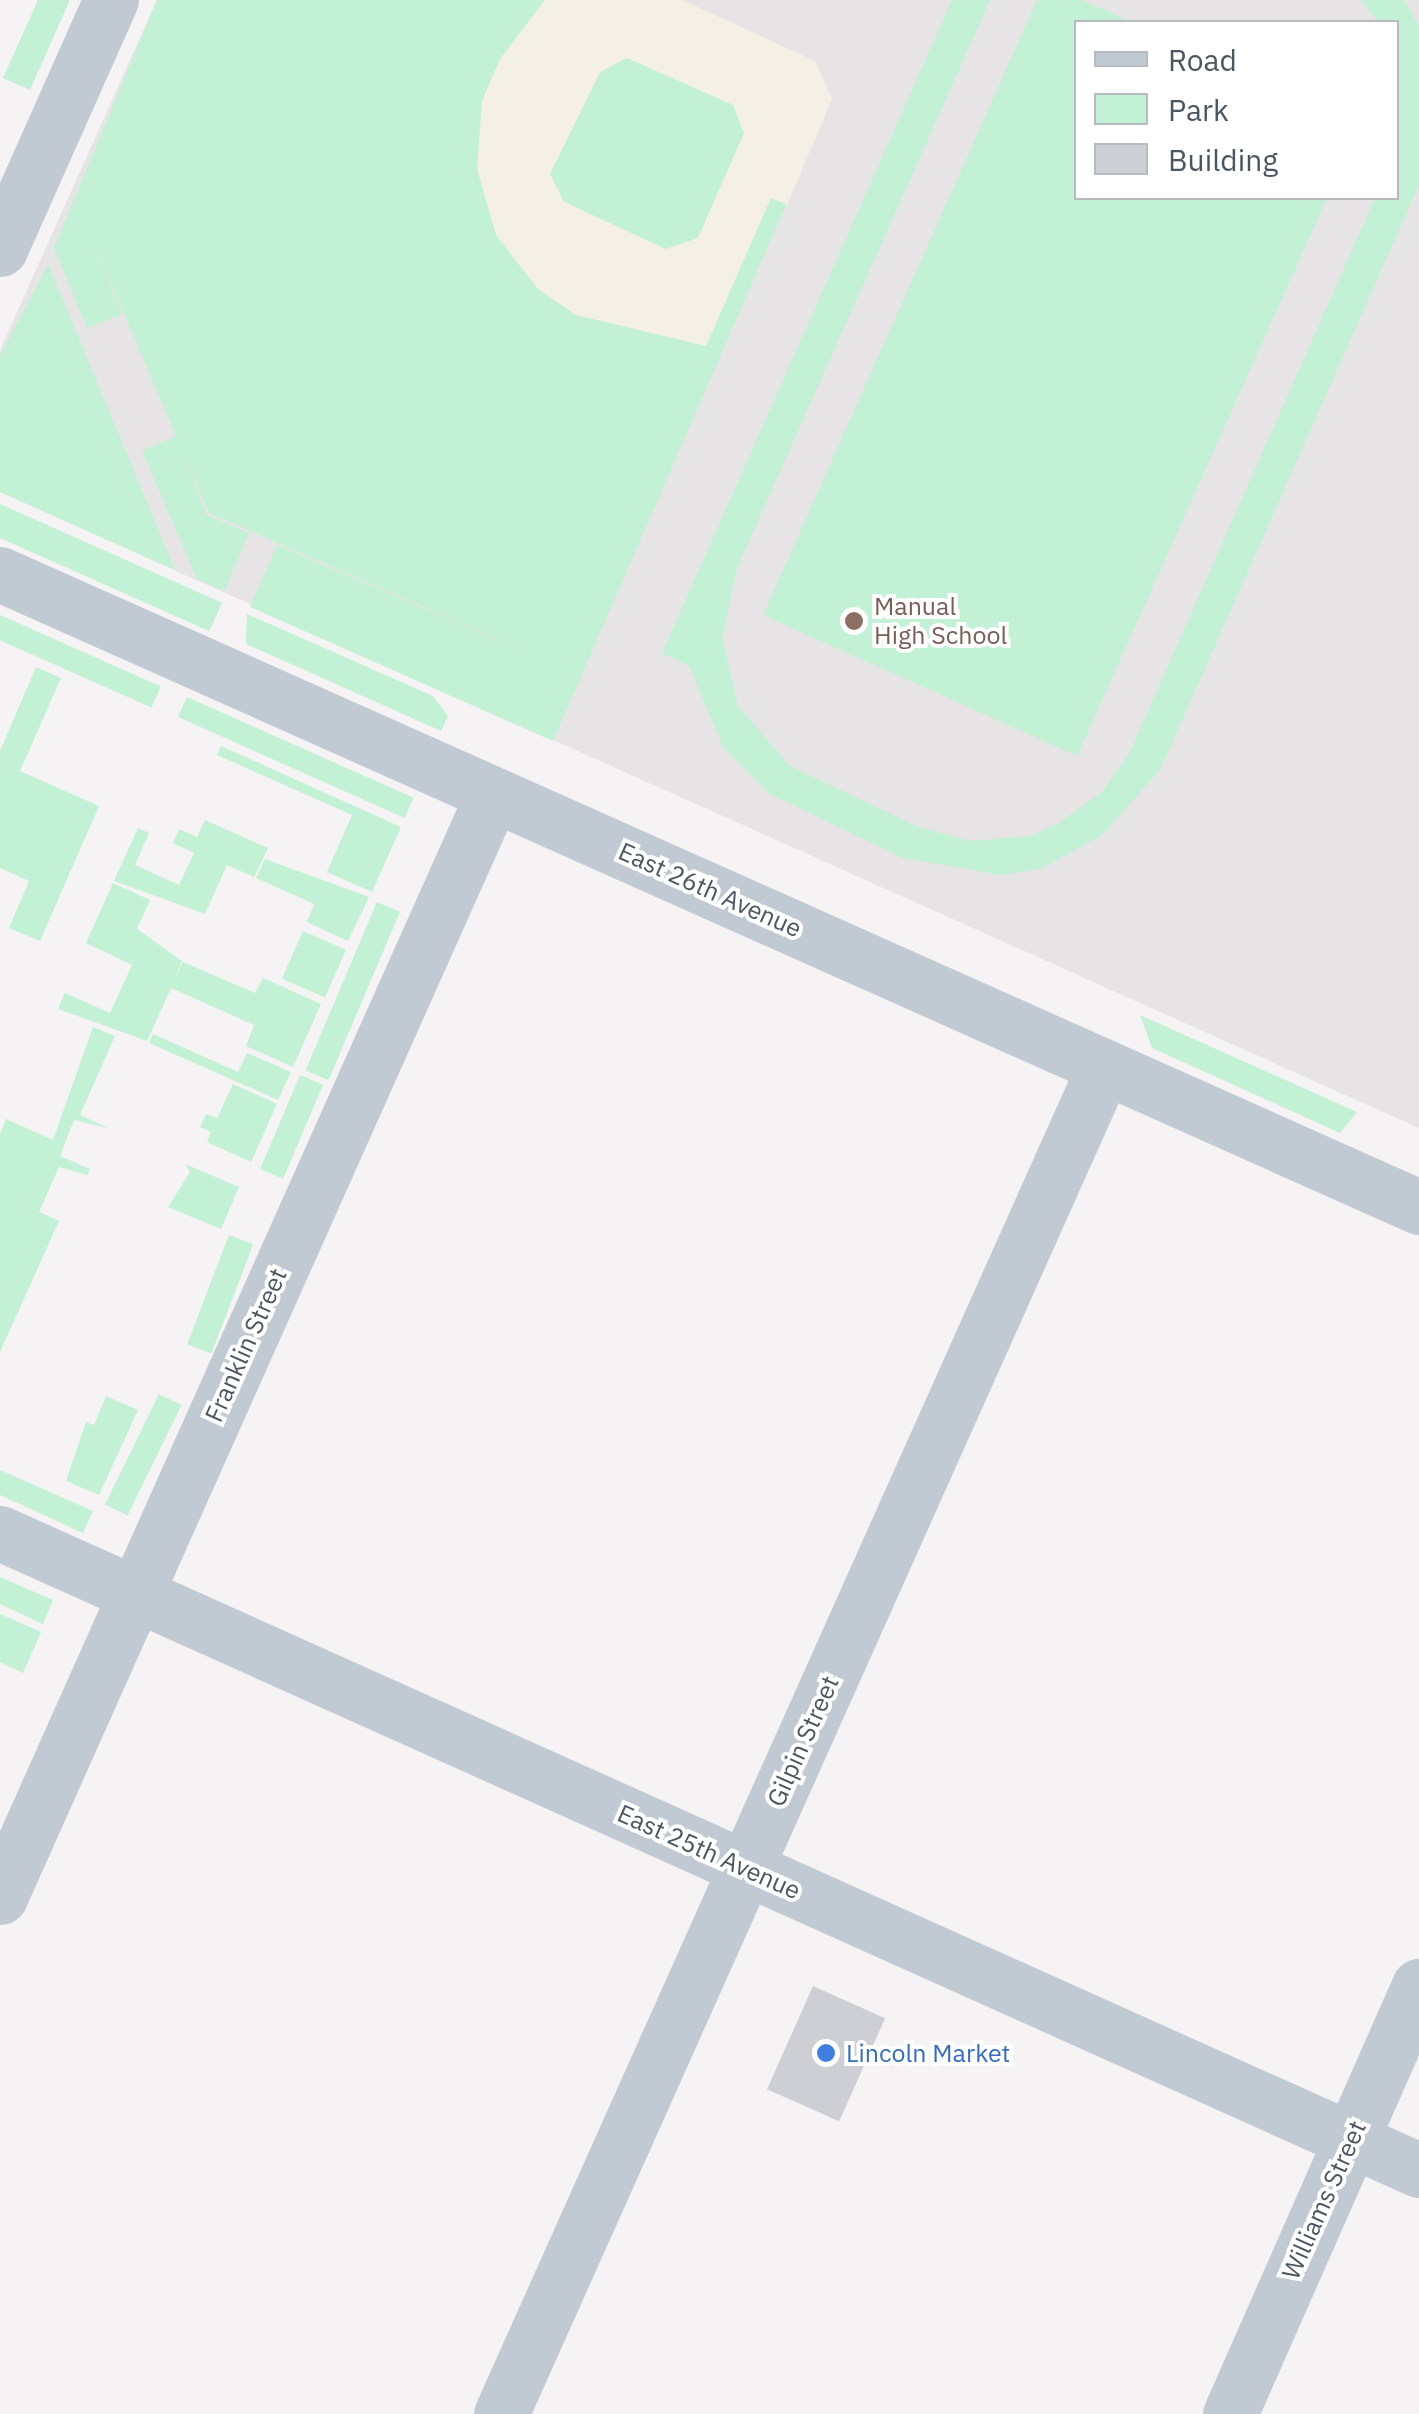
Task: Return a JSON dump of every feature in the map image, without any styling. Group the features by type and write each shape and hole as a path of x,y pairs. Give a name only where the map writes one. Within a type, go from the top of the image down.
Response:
{"street":[{"path":"0,249 110,0"},
{"name":"East 26th Avenue","path":"0,574 1419,1207"},
{"name":"Franklin Street","path":"0,1897 493,794"},
{"name":"Gilpin Street","path":"500,2414 1104,1066"},
{"name":"East 25th Avenue","path":"0,1533 1419,2170"},
{"name":"Williams Street","path":"1230,2414 1419,1986"}],"shaded area":[{"name":"Manual High School","path":"157,0 1419,0 1419,1128 0,492 0,350"}],"green space":[{"path":"38,0 70,0 30,90 3,78"},
{"path":"157,0 681,0 832,99 553,741 250,607 277,545 567,670 209,513 181,449 207,515 249,533 224,591 197,579 142,451 176,436 93,241 122,314 87,328 54,248"},
{"path":"952,0 990,0 737,568 722,638 738,706 790,766 916,826 970,841 1030,836 1057,824 1102,792 1129,754 1374,200 1399,200 1399,20 1376,20 1361,0 1404,0 1419,26 1419,185 1160,770 1101,836 1040,869 1001,875 903,858 770,794 723,747 689,666 662,653"},
{"path":"1037,0 1082,0 1127,20 1074,20 1074,200 1326,200 1077,756 763,615"},
{"path":"48,264 175,570 0,492 0,356"},
{"path":"0,504 222,603 209,631 0,538"},
{"path":"247,614 433,696 448,716 441,731 246,644"},
{"path":"0,615 161,687 151,708 0,640"},
{"path":"36,667 61,678 20,771 99,806 40,941 9,928 29,881 0,868 0,751"},
{"path":"187,697 414,798 405,818 178,717"},
{"path":"221,746 401,827 372,892 327,872 352,815 217,755"},
{"path":"205,820 268,848 254,877 227,865 205,914 114,881 138,828 149,833 135,865 179,885 194,853 173,843 179,829 197,837"},
{"path":"265,859 369,897 348,941 307,922 314,904 256,878"},
{"path":"113,883 150,900 137,929 182,961 174,980 183,962 255,993 263,978 321,1004 293,1067 246,1046 254,1025 171,988 147,1041 58,1009 65,993 110,1013 132,965 86,943"},
{"path":"377,902 400,912 329,1080 305,1070"},
{"path":"303,931 346,950 325,998 282,979"},
{"path":"1140,1015 1357,1112 1340,1133 1152,1048"},
{"path":"93,1027 115,1036 80,1115 108,1128 74,1120 60,1156 90,1169 87,1175 59,1167 39,1212 59,1221 0,1352 0,1134 6,1119 53,1140"},
{"path":"153,1034 238,1072 247,1053 291,1072 278,1100 149,1043"},
{"path":"300,1075 323,1085 283,1179 260,1169"},
{"path":"233,1084 277,1104 251,1162 207,1142 211,1132 200,1127 206,1114 217,1118"},
{"path":"185,1164 239,1187 221,1229 168,1207 190,1172"},
{"path":"229,1235 253,1244 211,1354 187,1344"},
{"path":"159,1394 181,1405 128,1516 105,1505"},
{"path":"106,1396 138,1410 99,1495 66,1481 86,1422 94,1425"},
{"path":"0,1470 93,1511 83,1533 0,1495"},
{"path":"0,1577 53,1600 43,1624 0,1604"},
{"path":"0,1614 41,1632 23,1673 0,1662"}],"sand":[{"path":"545,0 682,0 815,61 832,99 787,205 771,198 706,346 576,315 538,289 496,235 477,169 482,101 500,59","holes":["627,58 733,105 744,133 698,238 666,249 564,202 550,174 600,72"]}],"building":[{"name":"Lincoln Market","path":"813,1986 885,2018 839,2121 767,2089"}],"place":[{"name":"Manual High School","path":"854,621"},
{"name":"Lincoln Market","path":"826,2053"}]}
